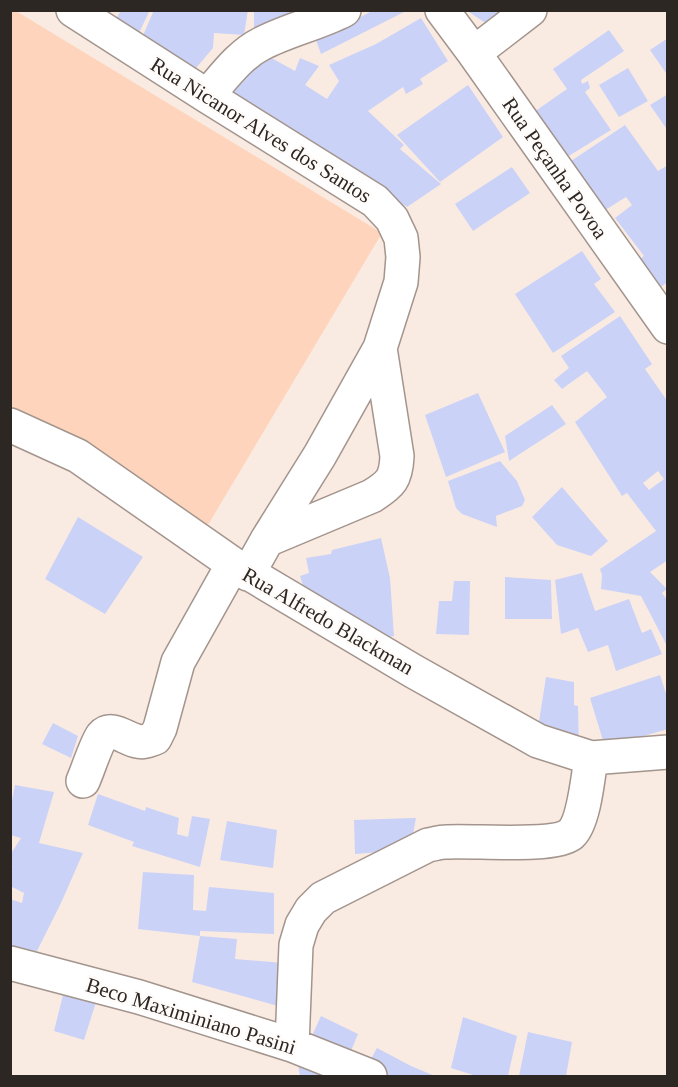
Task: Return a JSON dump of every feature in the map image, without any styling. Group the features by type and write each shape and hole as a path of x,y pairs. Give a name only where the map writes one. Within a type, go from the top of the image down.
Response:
{"street":[{"name":"Rua Nicanor Alves dos Santos","path":"73,10 375,201 392,219 401,238 401,282 380,348"},
{"path":"207,96 240,59 259,45 327,19 344,10"},
{"name":"Rua Peçanha Povoa","path":"442,10 668,327"},
{"path":"474,53 530,10"},
{"path":"83,781 101,737 107,732 114,732 136,741 146,742 155,738 160,728 178,662 240,569 267,540 320,455 380,348"},
{"name":"Rua Alfredo Blackman","path":"267,540 372,496 393,480 397,469 397,456 380,348"},
{"name":"Rua Alfredo Blackman","path":"10,425 78,456 240,569 413,671 538,741 591,758 668,752"},
{"path":"292,1045 296,945 302,925 310,910 323,898 428,845 446,842 544,842 570,834 582,810 591,758"},
{"name":"Beco Maximiniano Pasini","path":"10,963 139,997 292,1045 370,1077"}],"shaded area":[{"path":"10,11 16,11 382,233 205,530 11,412"}],"building":[{"path":"121,10 150,10 137,37 114,23"},
{"path":"154,10 248,10 244,35 214,33 213,48 191,74 141,40"},
{"path":"254,10 322,10 271,28 254,27"},
{"path":"374,10 408,10 321,54 316,40"},
{"path":"466,10 506,10 493,28"},
{"path":"421,18 448,61 420,79 423,84 406,94 403,87 368,111 404,145 400,149 441,184 407,207 229,90 266,55 295,71 300,58 319,66 305,85 327,99 339,81 329,65 376,44"},
{"path":"609,30 624,51 581,80 582,84 588,81 590,88 585,92 611,130 567,157 534,112 567,89 553,69"},
{"path":"668,38 668,76 650,50"},
{"path":"628,68 648,101 619,117 599,85"},
{"path":"468,85 503,137 440,182 397,135"},
{"path":"668,94 668,131 650,105"},
{"path":"625,125 658,171 668,165 668,282 655,291 636,262 644,256 615,218 632,205 626,197 602,212 568,163"},
{"path":"512,167 530,193 473,231 455,204"},
{"path":"582,251 601,279 594,284 615,312 553,353 515,294"},
{"path":"620,316 652,364 645,369 668,402 668,560 650,572 667,589 662,593 668,601 668,648 641,596 601,589 600,569 656,531 627,493 622,496 575,422 607,397 587,371 562,389 554,380 569,368 561,356","holes":["658,471 664,479 649,490 643,483"]},
{"path":"478,393 505,452 446,477 425,415"},
{"path":"552,405 566,424 509,461 505,436"},
{"path":"500,461 517,481 525,500 522,506 496,516 497,527 462,514 456,508 448,481"},
{"path":"562,487 608,541 591,556 557,545 532,517"},
{"path":"78,517 143,557 105,614 45,579"},
{"path":"381,538 390,578 394,636 364,642 308,602 300,576 309,573 306,558 331,554 332,550"},
{"path":"582,573 595,611 629,599 642,633 651,629 662,654 616,671 608,645 588,652 578,628 561,634 555,580"},
{"path":"505,577 551,580 552,619 505,619"},
{"path":"454,581 470,581 469,635 436,634 439,601 452,601"},
{"path":"660,675 668,700 668,729 605,747 590,698"},
{"path":"546,677 574,682 574,705 578,706 579,749 537,734"},
{"path":"53,723 78,736 71,758 42,744"},
{"path":"15,785 54,792 39,843 83,853 34,957 10,951 10,899 22,903 24,893 10,886 10,869 13,866 10,866 10,855 21,838 10,835 10,801 12,801"},
{"path":"98,794 145,811 146,807 179,818 177,834 188,837 192,816 210,819 200,867 132,846 134,842 88,825"},
{"path":"416,818 411,845 393,851 355,854 354,820"},
{"path":"227,821 277,830 273,868 220,860"},
{"path":"143,872 194,875 193,910 206,911 209,887 274,893 274,934 200,931 200,936 138,929"},
{"path":"200,936 237,939 235,959 284,963 278,1006 192,982"},
{"path":"64,991 97,999 84,1040 54,1031"},
{"path":"321,1016 358,1034 348,1058 311,1038"},
{"path":"463,1017 517,1036 508,1076 476,1076 451,1068"},
{"path":"528,1032 572,1042 566,1076 519,1076"},
{"path":"377,1048 435,1076 386,1076 366,1068"},
{"path":"298,1064 329,1076 300,1076"}]}
